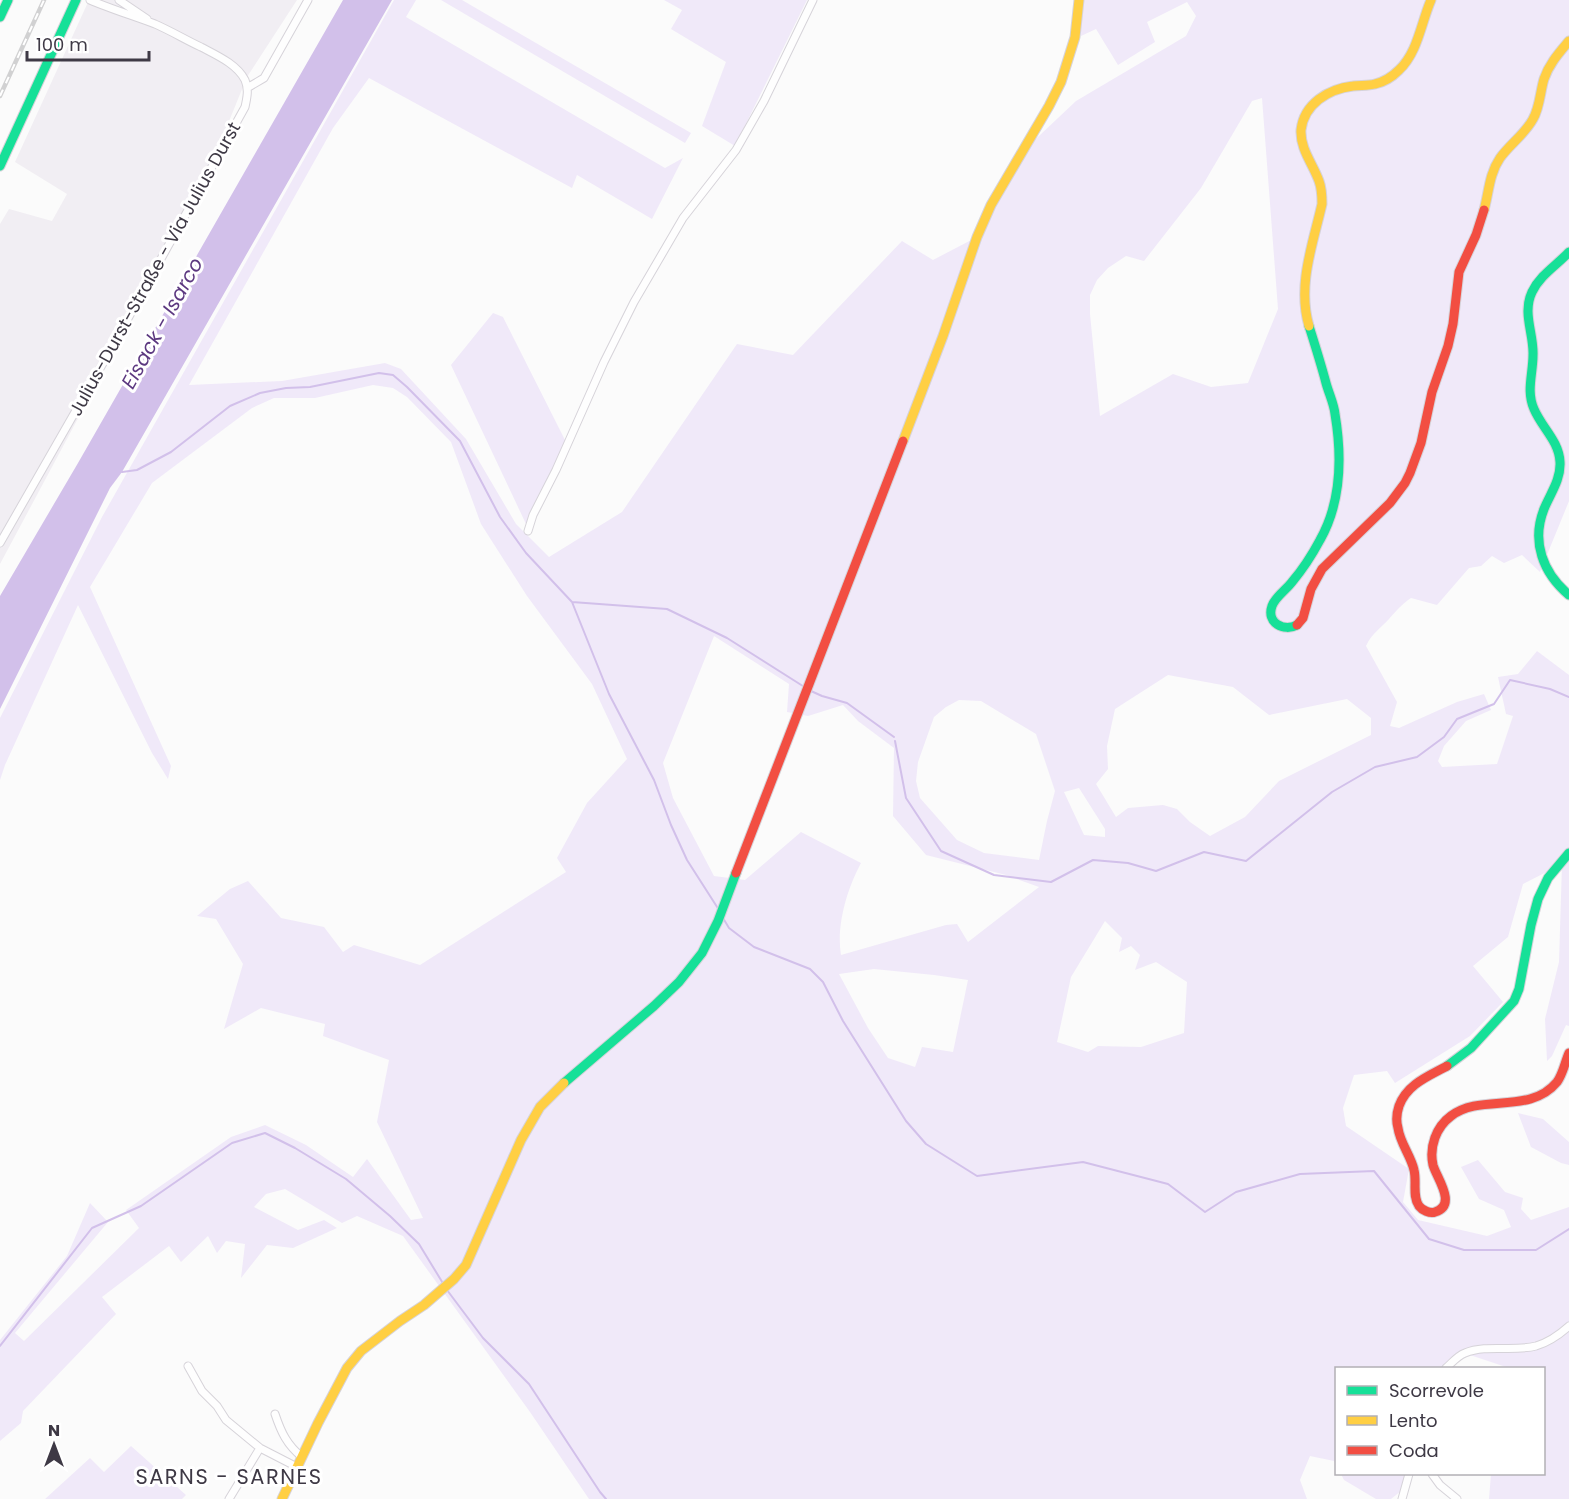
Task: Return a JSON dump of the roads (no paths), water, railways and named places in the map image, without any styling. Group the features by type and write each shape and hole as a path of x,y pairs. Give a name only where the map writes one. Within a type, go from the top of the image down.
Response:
{"main road":[{"path":"0,16 8,0"},
{"path":"0,166 76,0"},
{"path":"282,1499 347,1368 362,1351 424,1305 454,1279 466,1265 521,1140 540,1107 558,1088 654,1006 679,982 702,954 724,906 813,675 943,336 977,237 991,205 1061,82 1075,37 1079,0"},
{"path":"1431,0 1406,63 1382,81 1333,90 1320,97 1305,116 1301,127 1301,142 1320,182 1322,194 1322,204 1305,276 1305,312 1338,429 1337,488 1334,509 1325,529 1306,562 1270,610 1272,619 1280,627 1289,629 1298,625 1303,617 1311,589 1324,565 1395,498 1414,466 1420,450 1436,380 1450,341 1457,279 1461,264 1478,230 1487,200 1491,175 1505,150 1533,119 1547,71 1569,41"},
{"path":"1569,252 1533,289 1528,301 1527,316 1533,346 1530,399 1540,422 1556,447 1560,461 1559,479 1540,521 1539,536 1542,557 1550,576 1569,595"},
{"path":"1569,854 1552,872 1537,904 1519,989 1514,1000 1462,1056 1423,1077 1403,1097 1397,1119 1399,1131 1416,1176 1416,1202 1419,1207 1424,1211 1436,1212 1445,1204 1445,1190 1437,1175 1432,1157 1433,1144 1443,1123 1464,1109 1523,1102 1537,1097 1558,1081 1569,1053"}],"street":[{"path":"90,0 154,24"},
{"path":"119,0 154,24 231,65 241,75 247,88 264,78 308,0"},
{"path":"528,531 533,515 634,302 683,218 736,150 764,101 813,0"},
{"name":"Julius-Durst-Straße - Via Julius Durst","path":"0,543 230,138 245,107 248,98 247,88"},
{"path":"1447,1367 1464,1353 1535,1346 1554,1338 1569,1326"},
{"path":"188,1366 202,1391 217,1406 226,1420 260,1448 297,1467"},
{"path":"274,1414 289,1445 302,1456"},
{"path":"229,1499 260,1448"},
{"path":"1402,1499 1408,1475"},
{"path":"1433,1475 1440,1485 1457,1499"}],"water":[{"name":"Eisack - Isarco","path":"343,0 392,0 122,472 110,488 0,709 0,596"}],"waterway":[{"path":"122,472 137,470 171,452 230,406 260,393 286,388 310,387 379,373 393,375 460,441 500,517 526,553 572,602 609,694 654,780 687,860 719,910"},
{"path":"572,602 667,609 727,638 806,688"},
{"path":"895,741 906,798 941,851 994,875 1051,882 1093,860 1128,863 1156,871 1204,852 1246,861 1332,792 1375,767 1417,757 1444,737 1457,719 1494,704 1510,680 1550,689 1569,697"},
{"path":"811,691 847,703 894,737"},
{"path":"723,918 729,928 754,947 810,969 823,982 843,1021 906,1121 926,1144 977,1176 1083,1162 1168,1184 1205,1212 1236,1192 1300,1174 1374,1171 1429,1239 1464,1250 1536,1250 1569,1229"},
{"path":"0,1346 92,1228 141,1206 232,1143 265,1133 346,1179 390,1216 419,1244 444,1285"},
{"path":"447,1290 483,1338 529,1384 606,1499"}],"railway":[{"path":"0,96 44,0"}],"district":[{"name":"SARNS - SARNES","path":"229,1477"}]}
